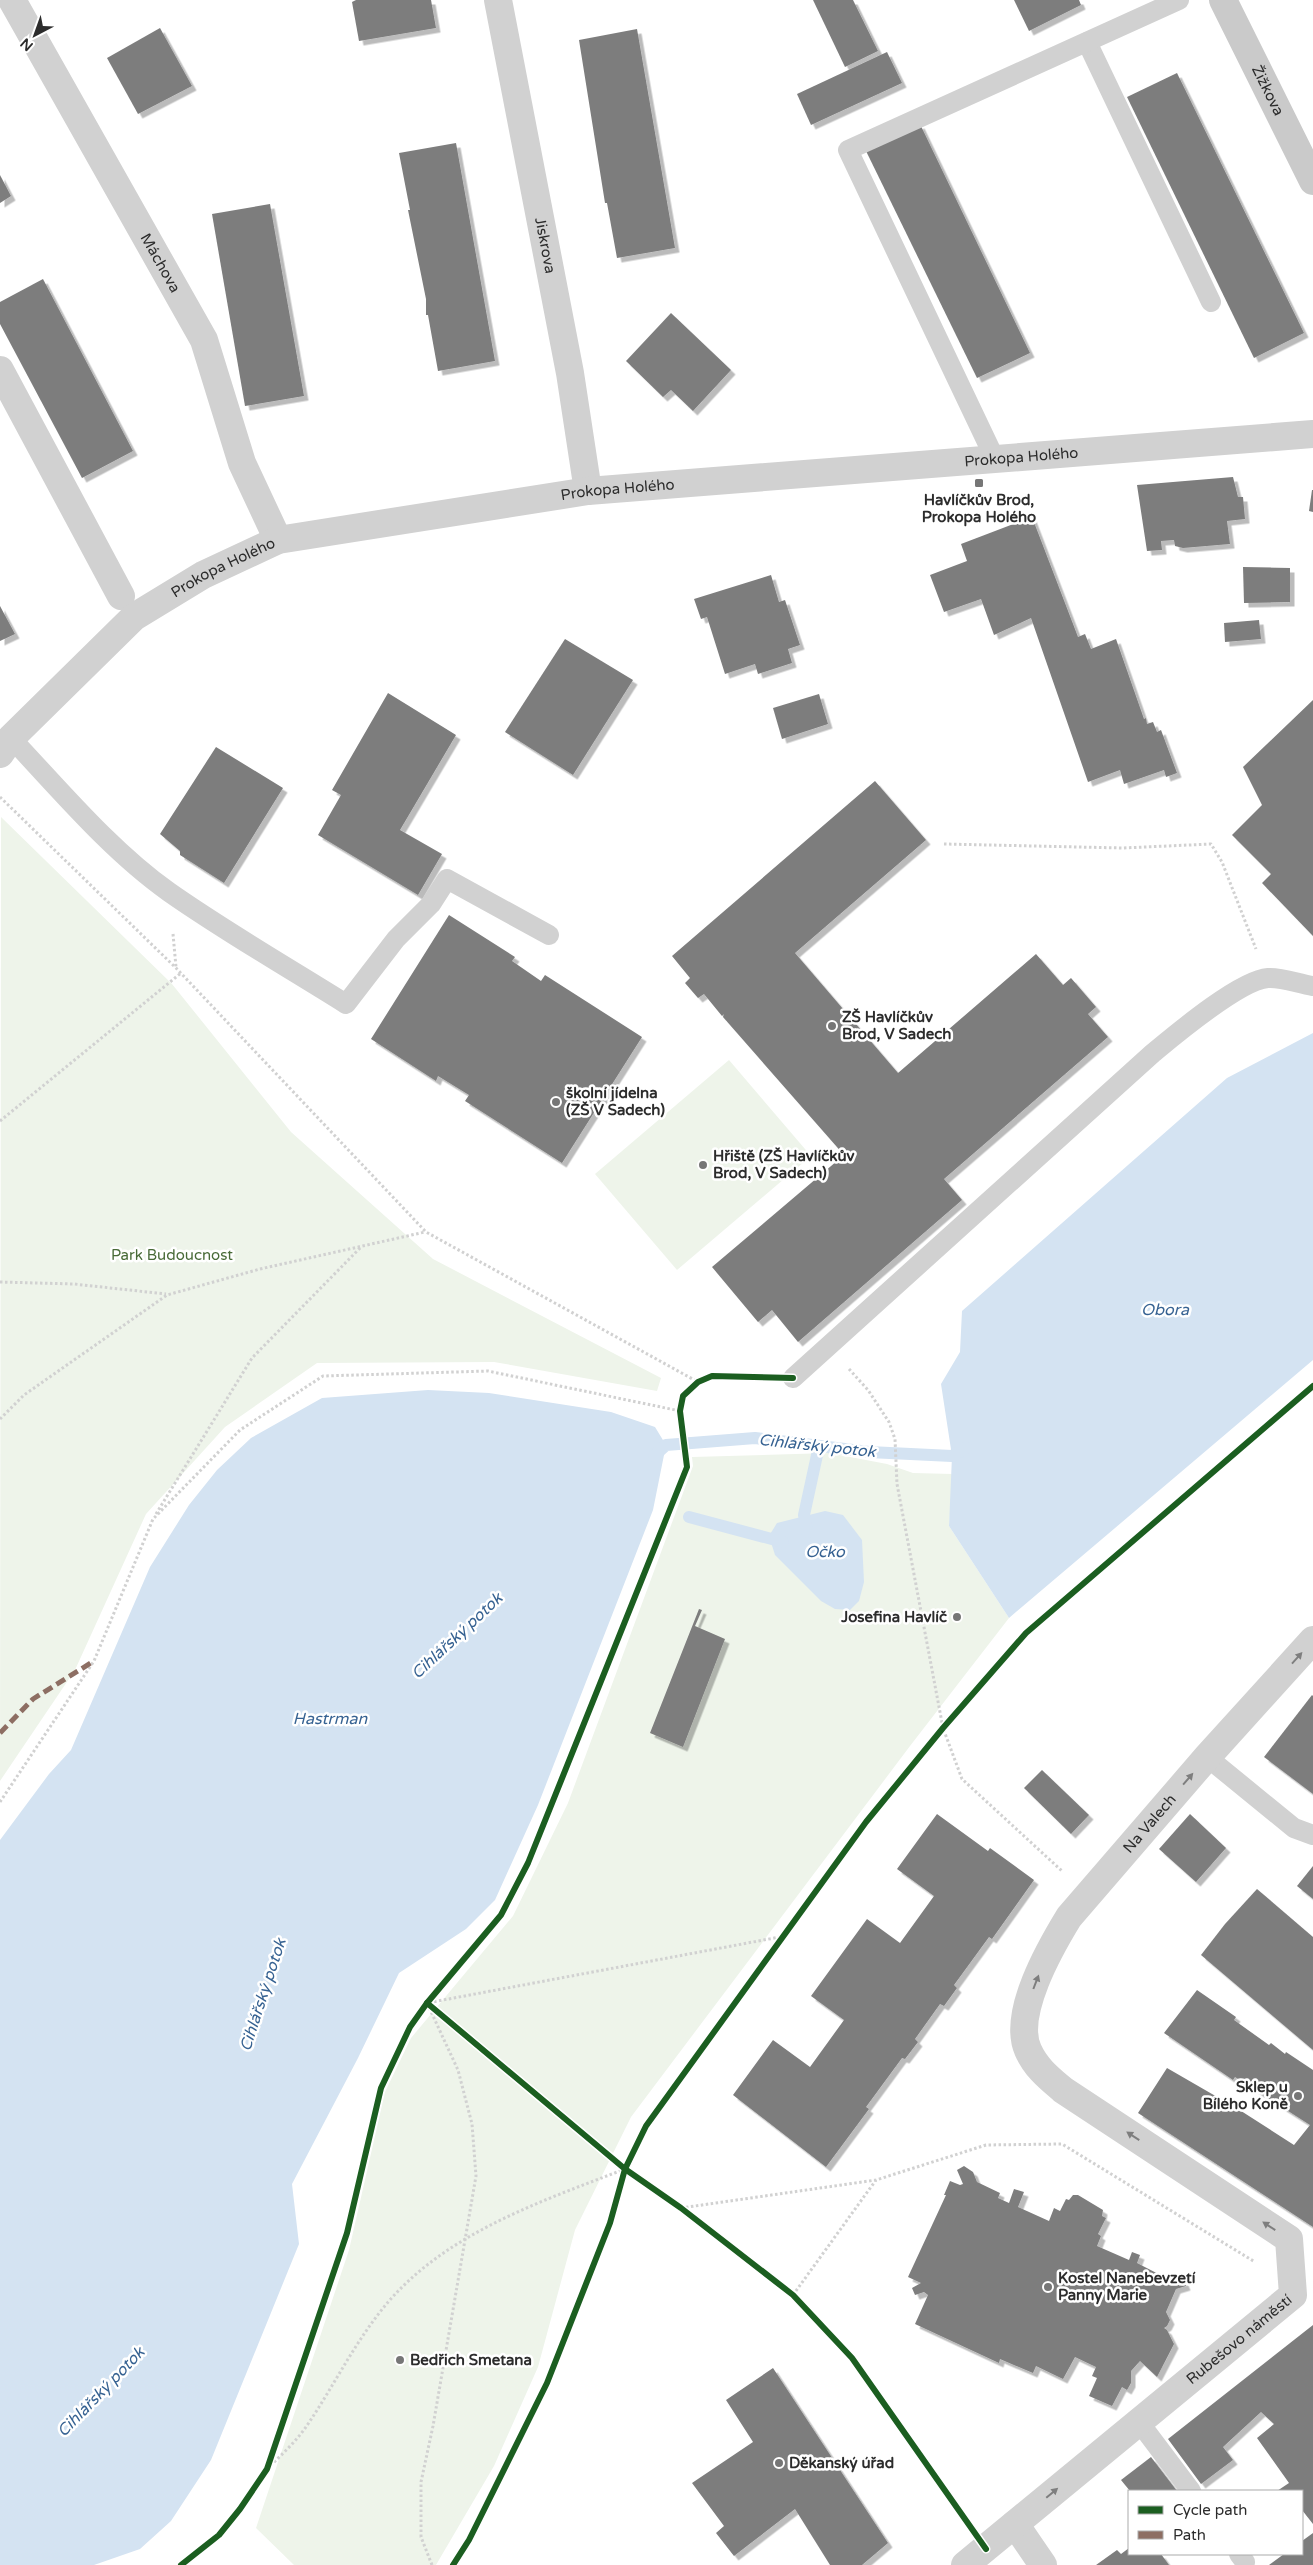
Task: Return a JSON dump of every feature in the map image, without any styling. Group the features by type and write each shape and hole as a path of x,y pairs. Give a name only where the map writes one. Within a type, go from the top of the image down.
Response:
{"main road":[{"name":"Žižkova","path":"1223,0 1313,182"}],"street":[{"name":"Máchova","path":"12,0 204,340 242,463 278,540"},
{"name":"Jiskrova","path":"498,0 570,373 588,491"},
{"path":"0,370 121,596"},
{"name":"Prokopa Holého","path":"6,746 134,617 203,575 278,540 588,491 1313,434"},
{"name":"Na Valech","path":"1024,2029 1033,1986 1052,1945 1087,1894 1313,1640"},
{"name":"Rubešovo náměstí","path":"966,2565 1293,2295 1289,2239 1063,2090 1040,2071 1027,2049 1024,2029"},
{"path":"1015,2524 1043,2565"}],"lane":[{"path":"995,459 848,150 1178,0"},
{"path":"1087,42 1211,302"},
{"path":"6,746 66,797 132,862 168,892 346,1004 396,939 431,904 447,879 549,935"},
{"path":"793,1378 1153,1053 1216,1004 1237,991 1267,978 1313,986"},
{"path":"1207,1757 1294,1828 1313,1835"},
{"path":"1139,2422 1190,2490"}],"path":[{"path":"0,797 181,973 426,1232 695,1384 705,1379"},
{"path":"944,844 1123,848 1211,844 1222,862 1267,978"},
{"path":"0,1121 181,973"},
{"path":"0,1419 24,1395 166,1294 260,1269 426,1232"},
{"path":"0,1802 94,1661 153,1519 252,1358 361,1246"},
{"path":"0,1282 74,1284 166,1294"},
{"path":"829,1346 868,1390 889,1422 895,1439 897,1484 943,1728 962,1779 1087,1894"},
{"path":"153,1519 240,1430 323,1376 488,1371 680,1415 681,1403"},
{"path":"937,1735 949,1720"},
{"path":"779,1944 790,1928"},
{"path":"427,2002 785,1936"},
{"path":"423,2009 434,1995"},
{"path":"427,2002 443,2015"},
{"path":"427,2002 458,2070 472,2124 476,2176 433,2426 421,2482 421,2537 432,2565"},
{"path":"681,2208 876,2180 986,2145 1062,2144 1252,2262 1292,2264"},
{"path":"622,2178 629,2160"},
{"path":"617,2162 633,2174"},
{"path":"262,2477 267,2469 308,2426 329,2388 389,2301 426,2265 502,2219 625,2169"},
{"path":"793,2295 876,2180"},
{"path":"673,2203 689,2214"},
{"path":"785,2290 799,2302"},
{"path":"267,2469 274,2450"}],"green space":[{"name":"Park Budoucnost","path":"1,817 172,984 291,1132 433,1259 661,1378 657,1391 494,1362 317,1363 225,1427 146,1514 75,1670 0,1781"},
{"name":"Hřiště (ZŠ Havlíčkův Brod, V Sadech)","path":"729,1060 811,1156 677,1270 595,1174"},
{"path":"829,1453 887,1464 913,1473 953,1474 949,1526 1009,1618 910,1746 631,2117 575,2230 538,2367 494,2466 436,2565 294,2565 256,2528 349,2250 385,2092 411,2038 513,1916 568,1803 693,1466 692,1457"}],"water":[{"name":"Obora","path":"1313,1033 1313,1360 1009,1618 949,1526 952,1456 941,1384 960,1352 962,1311 1227,1078"},
{"name":"Hastrman","path":"428,1390 489,1393 611,1412 655,1427 666,1445 653,1510 538,1805 495,1900 466,1929 399,1973 358,2058 292,2184 299,2244 211,2460 171,2521 140,2549 94,2565 0,2565 0,1840 49,1774 71,1750 150,1567 189,1505 217,1470 251,1438 322,1398"},
{"name":"Očko","path":"825,1511 843,1515 862,1540 864,1582 859,1601 850,1610 835,1609 821,1601 775,1555 769,1536 777,1523"}],"building":[{"path":"356,0 431,0 436,28 359,41 352,2"},
{"path":"813,0 853,0 878,51 845,67"},
{"path":"1014,0 1079,0 1081,5 1029,31"},
{"path":"160,28 192,86 138,114 107,58"},
{"path":"637,29 675,248 617,258 607,203 605,203 579,40"},
{"path":"887,52 902,83 811,125 797,94"},
{"path":"1177,73 1304,333 1254,358 1127,97"},
{"path":"920,124 1030,353 977,378 866,151"},
{"path":"456,143 495,361 438,371 428,315 426,315 426,299 408,210 410,210 399,153"},
{"path":"0,175 11,196 0,203"},
{"path":"270,204 304,396 245,406 212,214"},
{"path":"43,279 133,451 82,478 0,324 0,302"},
{"path":"671,313 731,370 693,411 671,390 663,397 626,361"},
{"path":"1233,477 1238,497 1243,497 1245,519 1227,521 1230,544 1183,548 1175,546 1174,540 1161,541 1162,550 1147,551 1137,485"},
{"path":"1313,490 1313,512 1309,511"},
{"path":"1032,517 1078,637 1085,634 1091,649 1116,639 1144,719 1146,718 1147,724 1153,722 1157,732 1161,730 1177,773 1166,777 1164,770 1124,784 1120,770 1088,782 1031,618 994,635 981,599 944,612 930,575 967,561 961,544"},
{"path":"1243,567 1290,568 1290,602 1244,603"},
{"path":"771,575 779,602 785,600 800,645 788,649 792,663 758,674 755,664 725,674 707,617 701,619 694,599"},
{"path":"0,606 15,634 0,641"},
{"path":"1259,620 1261,639 1225,642 1224,623"},
{"path":"565,639 633,680 573,775 505,732"},
{"path":"388,693 456,735 400,830 442,854 418,895 318,835 341,795 332,790"},
{"path":"819,694 828,724 782,739 773,708"},
{"path":"1313,700 1313,936 1262,883 1271,874 1232,835 1262,805 1243,767"},
{"path":"216,747 283,788 224,883 180,855 180,851 160,834"},
{"path":"875,781 926,840 795,953 898,1073 1036,954 1063,985 1071,978 1096,1007 1088,1014 1108,1037 944,1179 962,1200 798,1342 772,1310 758,1322 712,1267 844,1155 723,1017 724,1014 722,1016 704,994 698,998 685,983 690,978 672,956"},
{"path":"449,915 515,957 512,961 541,981 545,975 642,1037 562,1163 465,1101 469,1095 438,1076 436,1081 371,1039"},
{"path":"699,1609 702,1610 695,1626 725,1639 683,1747 650,1733"},
{"path":"1313,1696 1313,1794 1264,1757"},
{"path":"1042,1770 1089,1815 1071,1834 1024,1788"},
{"path":"937,1814 988,1851 990,1848 1034,1880 992,1939 989,1937 954,1985 957,1988 944,2006 940,2004 915,2039 918,2042 905,2059 902,2058 866,2107 869,2109 826,2167 733,2095 773,2040 810,2067 844,2020 811,1996 867,1919 900,1943 934,1896 897,1869"},
{"path":"1190,1814 1226,1848 1196,1882 1159,1849"},
{"path":"1313,1866 1313,1899 1297,1886"},
{"path":"1257,1889 1313,1937 1313,2050 1201,1955 1225,1924"},
{"path":"1197,1990 1236,2017 1234,2020 1269,2045 1271,2043 1285,2054 1286,2052 1313,2070 1313,2227 1138,2113 1167,2068 1238,2109 1294,2145 1310,2125 1235,2077 1233,2080 1164,2033"},
{"name":"Kostel Nanebevzetí Panny Marie","path":"964,2166 973,2172 977,2182 1000,2193 998,2198 1009,2203 1014,2189 1024,2192 1018,2207 1049,2221 1054,2208 1060,2211 1066,2199 1069,2200 1073,2195 1078,2195 1103,2210 1102,2216 1106,2218 1098,2234 1101,2236 1097,2246 1129,2260 1132,2252 1140,2255 1137,2263 1174,2282 1184,2281 1186,2286 1176,2289 1166,2312 1170,2320 1164,2328 1174,2344 1157,2377 1140,2361 1131,2371 1131,2383 1127,2390 1122,2387 1112,2406 1089,2396 1097,2378 1092,2376 1096,2367 1075,2357 1063,2379 1036,2366 1033,2373 1000,2359 999,2363 915,2324 928,2295 924,2292 915,2295 912,2288 921,2283 908,2277 946,2195 944,2195 950,2181 960,2185 963,2184 957,2170"},
{"path":"1313,2325 1313,2524 1303,2511 1303,2490 1278,2490 1289,2483 1257,2438 1274,2424 1261,2412 1223,2447 1233,2460 1201,2484 1168,2439"},
{"name":"Děkanský úřad","path":"773,2368 888,2543 862,2565 830,2565 795,2509 734,2556 716,2533 724,2526 692,2483 753,2442 726,2400"},
{"path":"1151,2457 1176,2490 1129,2490 1121,2480"},
{"path":"1313,2533 1313,2565 1269,2565 1283,2555 1303,2555 1303,2540"},
{"path":"1128,2549 1128,2555 1162,2555 1169,2565 1096,2565 1117,2550 1121,2554"}],"waterway":[{"name":"Cihlářský potok","path":"654,1456 666,1445 755,1438 869,1452 952,1456 966,1448"},
{"path":"807,1532 804,1515 819,1446"},
{"path":"689,1517 783,1542"}],"marked path":[{"path":"0,1733 33,1699 94,1661"}],"cycle path":[{"path":"181,2565 219,2535 240,2509 267,2469 347,2233 381,2088 410,2027 427,2003 501,1915 528,1863 687,1467 680,1411 683,1396 698,1382 712,1376 793,1378"},
{"path":"453,2565 469,2540 547,2383 610,2223 625,2169 646,2126 866,1822 943,1728 1026,1633 1313,1386"},
{"path":"427,2003 625,2169 681,2208 793,2295 852,2358 986,2549"}],"place":[{"name":"Havlíčkův Brod, Prokopa Holého","path":"979,483"},
{"name":"ZŠ Havlíčkův Brod, V Sadech","path":"832,1026"},
{"name":"školní jídelna (ZŠ V Sadech)","path":"556,1102"},
{"name":"Hřiště (ZŠ Havlíčkův Brod, V Sadech)","path":"703,1165"},
{"name":"Josefina Havlíč","path":"957,1617"},
{"name":"Sklep u Bílého Koně","path":"1298,2096"},
{"name":"Kostel Nanebevzetí Panny Marie","path":"1048,2287"},
{"name":"Bedřich Smetana","path":"400,2360"},
{"name":"Děkanský úřad","path":"779,2463"}]}
